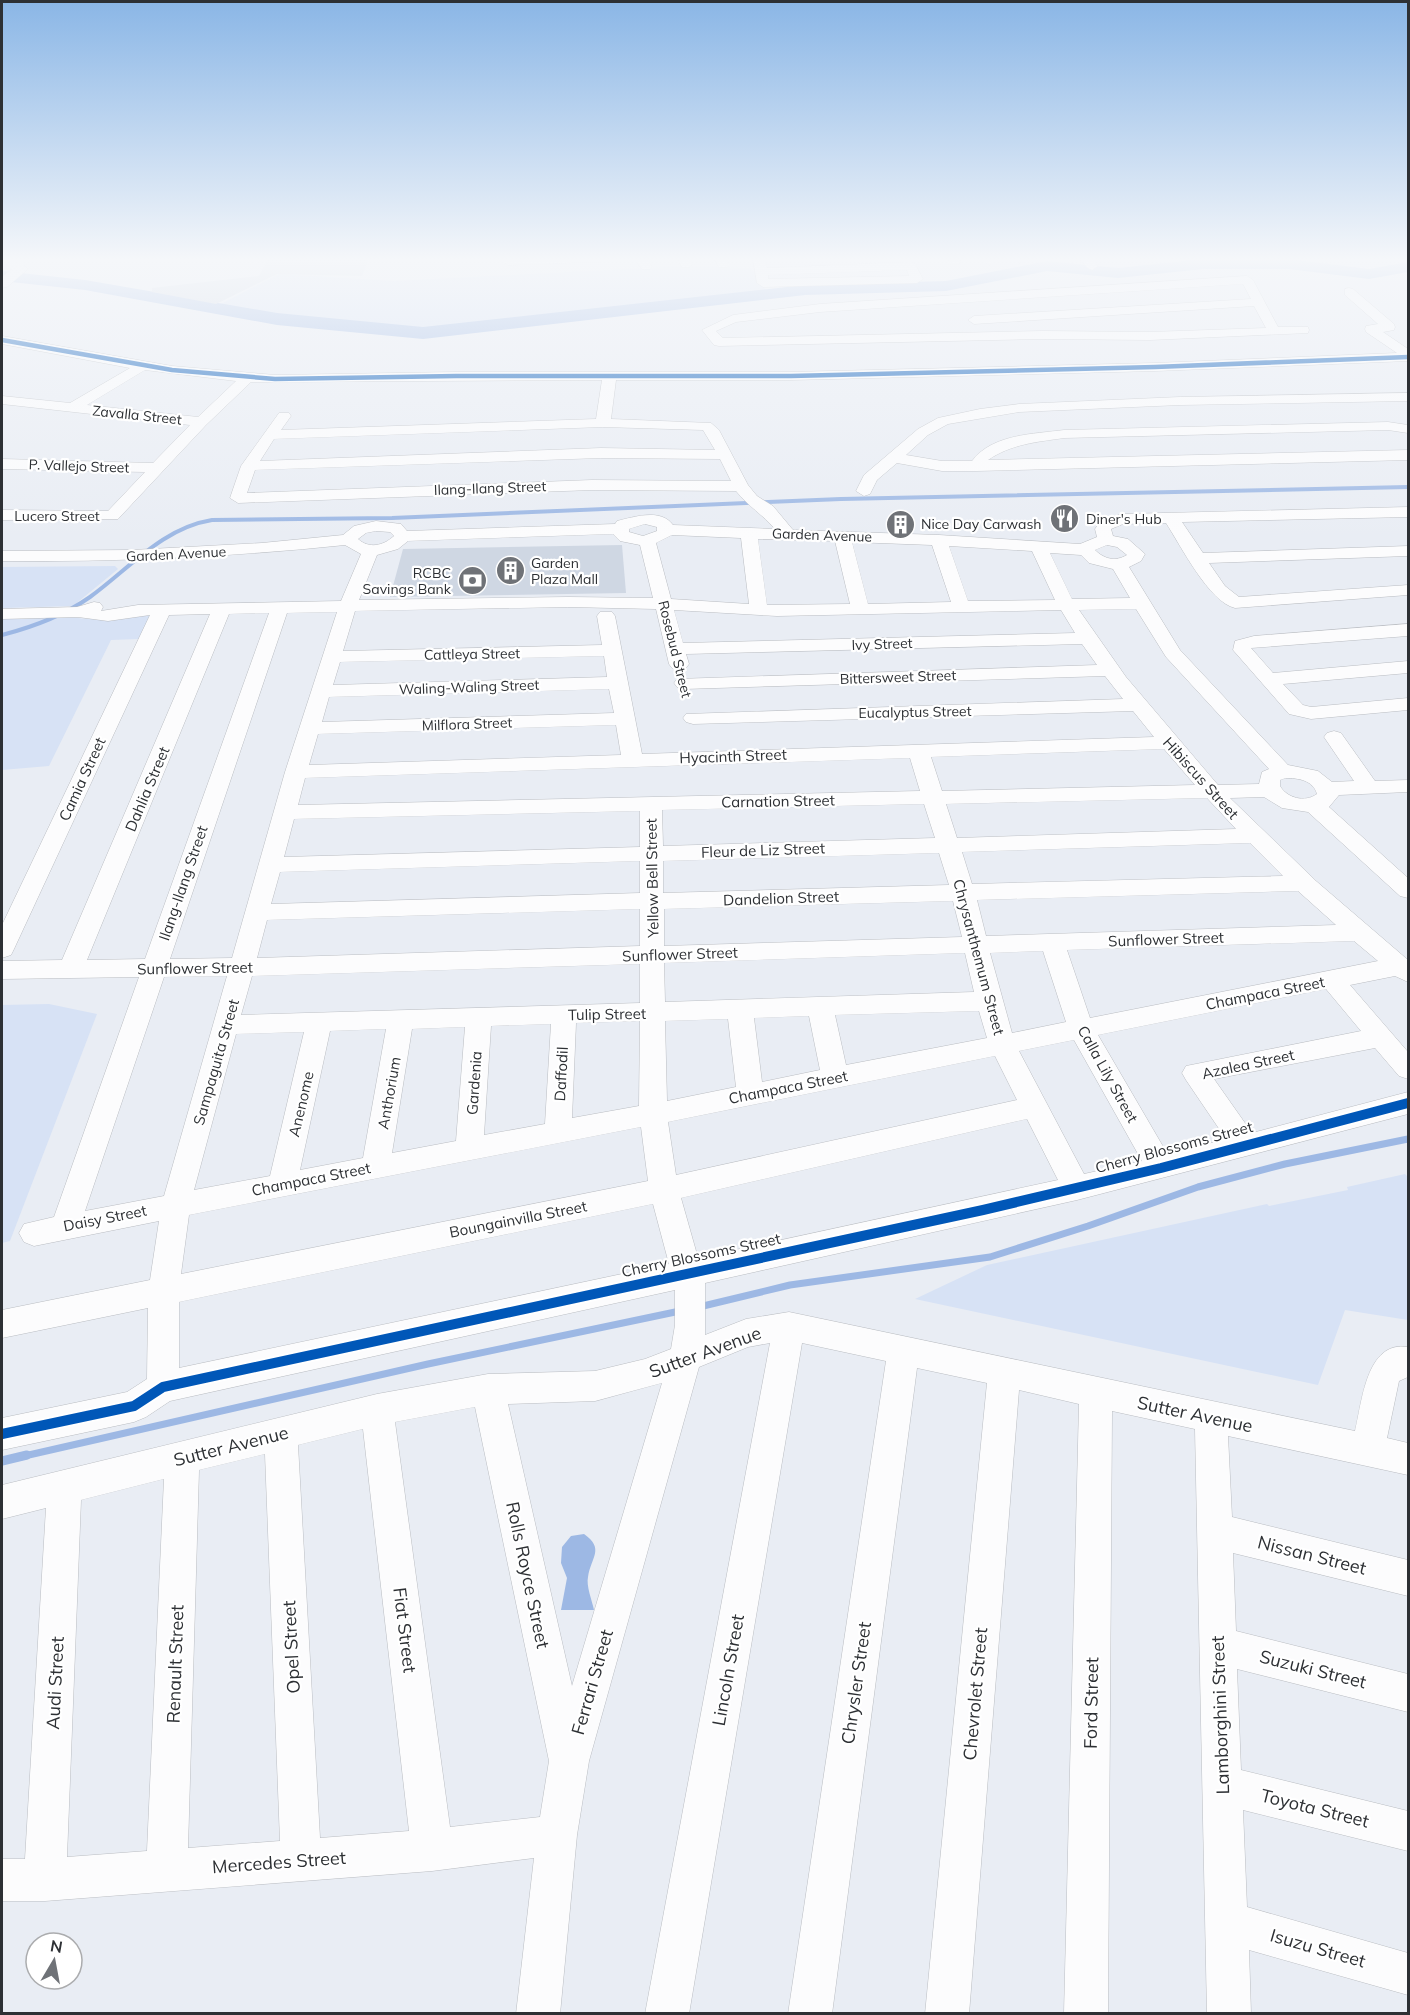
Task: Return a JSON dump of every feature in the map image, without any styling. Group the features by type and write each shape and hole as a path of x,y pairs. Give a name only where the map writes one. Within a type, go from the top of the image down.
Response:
{"street":[{"path":"70,352 144,365 247,378 791,376 1155,367 1408,356"},
{"path":"1237,352 1247,364"},
{"path":"72,408 144,365"},
{"path":"1155,367 1225,460"},
{"path":"603,423 609,377"},
{"path":"156,468 247,378"},
{"path":"864,491 870,478 891,457 923,432 943,421 980,413 1019,408 1180,401 1408,397"},
{"name":"Zavalla Street","path":"2,400 201,422"},
{"path":"249,466 284,416"},
{"path":"270,435 603,423 706,426 712,430 746,492 766,509 788,534"},
{"path":"976,466 985,452 1032,438 1065,434 1388,426 1408,429"},
{"path":"249,466 601,453 725,455"},
{"path":"891,457 942,466 976,466 1408,455"},
{"name":"P. Vallejo Street","path":"2,464 156,468"},
{"name":"Ilang-Ilang Street","path":"249,466 239,488 238,498 592,485 746,492"},
{"name":"Lucero Street","path":"2,515 112,516 156,468"},
{"path":"1106,540 1103,530 1108,524 1123,519 1408,512"},
{"path":"1171,518 1219,590 1235,603 1408,590"},
{"path":"403,536 620,529 628,522 645,519 660,522 666,530 661,537 647,541 627,538 621,534 620,529"},
{"path":"376,526 395,528 401,531 403,536 400,542 392,547 371,550 355,547 349,540 357,531 376,526"},
{"name":"Garden Avenue","path":"666,530 939,540 1086,550"},
{"path":"749,532 759,609"},
{"path":"842,536 860,609"},
{"name":"Garden Avenue","path":"2,556 167,555 232,552 349,540"},
{"path":"939,540 961,606"},
{"path":"1106,540 1122,543 1136,554 1132,561 1119,564 1096,560 1086,550 1091,543 1106,540"},
{"name":"Rosebud Street","path":"647,541 702,757"},
{"name":"Hibiscus Street","path":"1038,546 1066,603 1088,638 1138,705 1209,790 1304,883 1359,933 1404,969"},
{"name":"Sampaguita Street","path":"163,1387 164,1290 176,1204 296,772 348,606 371,550"},
{"path":"1198,558 1408,551"},
{"path":"1119,564 1173,653 1282,771"},
{"path":"2,614 76,612 92,617 118,616 138,610 557,602 759,609 1142,603"},
{"name":"Dahlia Street","path":"71,969 222,608"},
{"name":"Ilang-Ilang Street","path":"65,1226 280,608"},
{"name":"Camia Street","path":"2,949 162,610"},
{"path":"606,616 632,759"},
{"path":"1408,630 1254,642 1242,645 1242,650 1296,710 1311,712 1408,704"},
{"name":"Ivy Street","path":"675,650 1088,638"},
{"name":"Cattleya Street","path":"331,657 612,650"},
{"path":"1268,679 1408,667"},
{"name":"Bittersweet Street","path":"684,683 1111,670"},
{"name":"Waling-Waling Street","path":"320,692 618,683"},
{"name":"Eucalyptus Street","path":"693,718 1138,705"},
{"name":"Milflora Street","path":"309,729 625,719"},
{"path":"1334,737 1378,787 1408,806"},
{"name":"Hyacinth Street","path":"296,772 632,759 1169,743"},
{"name":"Chrysanthemum Street","path":"918,750 963,892 989,1001 1002,1044 1077,1188"},
{"path":"1408,786 1378,787 1321,797 1289,803 1277,797 1267,783 1270,777 1282,771 1305,773 1315,777 1321,797 1368,856 1408,890"},
{"name":"Carnation Street","path":"286,812 1270,790"},
{"name":"Yellow Bell Street","path":"651,804 652,1114 664,1190 689,1279"},
{"name":"Fleur de Liz Street","path":"272,865 1254,836"},
{"name":"Dandelion Street","path":"258,912 652,903 1304,883"},
{"name":"Sunflower Street","path":"2,970 243,968 1359,933"},
{"name":"Calla Lily Street","path":"1052,943 1081,1029 1161,1168"},
{"name":"Champaca Street","path":"176,1204 652,1114 1332,980 1404,969"},
{"path":"1332,980 1408,1069"},
{"name":"Tulip Street","path":"226,1026 989,1001"},
{"path":"820,1007 834,1078"},
{"path":"740,1010 750,1095"},
{"name":"Daffodil","path":"558,1132 564,1015"},
{"name":"Gardenia","path":"469,1149 479,1018"},
{"name":"Anthorium","path":"376,1166 401,1020"},
{"name":"Anenome","path":"282,1185 320,1023"},
{"name":"Azalea Street","path":"1245,1144 1195,1073 1381,1037"},
{"name":"Cherry Blossoms Street","path":"2,1434 134,1406 163,1387 689,1279 1161,1168 1245,1144 1408,1103"},
{"name":"Boungainvilla Street","path":"2,1324 664,1190 1033,1107"},
{"name":"Daisy Street","path":"34,1233 176,1204"},
{"name":"Ferrari Street","path":"538,2013 557,1835 569,1761 688,1342 689,1279"},
{"name":"Sutter Avenue","path":"2,1502 378,1410 488,1389 595,1386 646,1374 688,1342 789,1326 1096,1394 1408,1459"},
{"name":"Lincoln Street","path":"668,2013 789,1326"},
{"name":"Chrysler Street","path":"810,2013 903,1352"},
{"path":"1368,1450 1385,1373 1401,1361 1408,1362"},
{"name":"Chevrolet Street","path":"947,2013 1004,1374"},
{"name":"Rolls Royce Street","path":"488,1389 569,1761"},
{"name":"Ford Street","path":"1086,2013 1096,1394"},
{"name":"Fiat Street","path":"378,1410 432,1850"},
{"name":"Lamborghini Street","path":"1211,1417 1229,2013"},
{"name":"Opel Street","path":"281,1434 301,1860"},
{"name":"Renault Street","path":"167,1870 182,1458"},
{"name":"Audi Street","path":"45,1880 64,1487"},
{"name":"Nissan Street","path":"1215,1532 1408,1578"},
{"name":"Suzuki Street","path":"1218,1645 1408,1693"},
{"name":"Toyota Street","path":"1222,1785 1408,1831"},
{"name":"Mercedes Street","path":"2,1881 45,1880 432,1850 557,1835"},
{"name":"Isuzu Street","path":"1227,1923 1408,1974"}],"shaded area":[{"path":"115,566 118,569 73,606 2,608 2,567"},
{"path":"150,615 139,639 111,640 49,766 2,770 2,619 52,616 102,619"},
{"path":"49,1004 97,1014 10,1241 2,1243 2,1005"},
{"path":"1405,1174 1408,1177 1408,1320 1345,1310 1318,1385 915,1299 987,1265 1267,1204 1269,1206 1348,1190 1347,1187"}],"water":[{"path":"584,1534 594,1544 595,1549 588,1581 594,1610 561,1610 567,1578 561,1563 562,1547 571,1536"}],"building":[{"name":"Garden Plaza Mall","path":"622,545 626,593 390,597 403,549"}],"waterway":[{"path":"2,635 69,610 90,597 162,540 194,524 212,520 392,518 841,499 1408,487"},
{"path":"699,1307 790,1285 990,1257 1088,1226 1198,1187 1285,1164 1408,1139"},
{"path":"20,1457 428,1364 680,1311"},
{"path":"2,1461 27,1455"}],"cycle path":[{"path":"67,352 172,370 275,379 456,376 791,376 1155,367 1408,357"},
{"path":"2,1434 134,1406 163,1387 983,1210 1161,1168 1408,1103"}],"place":[{"name":"Diner's Hub","path":"1065,519"},
{"name":"Nice Day Carwash","path":"900,524"},
{"name":"Garden Plaza Mall","path":"510,571"},
{"name":"RCBC Savings Bank","path":"472,581"}]}
